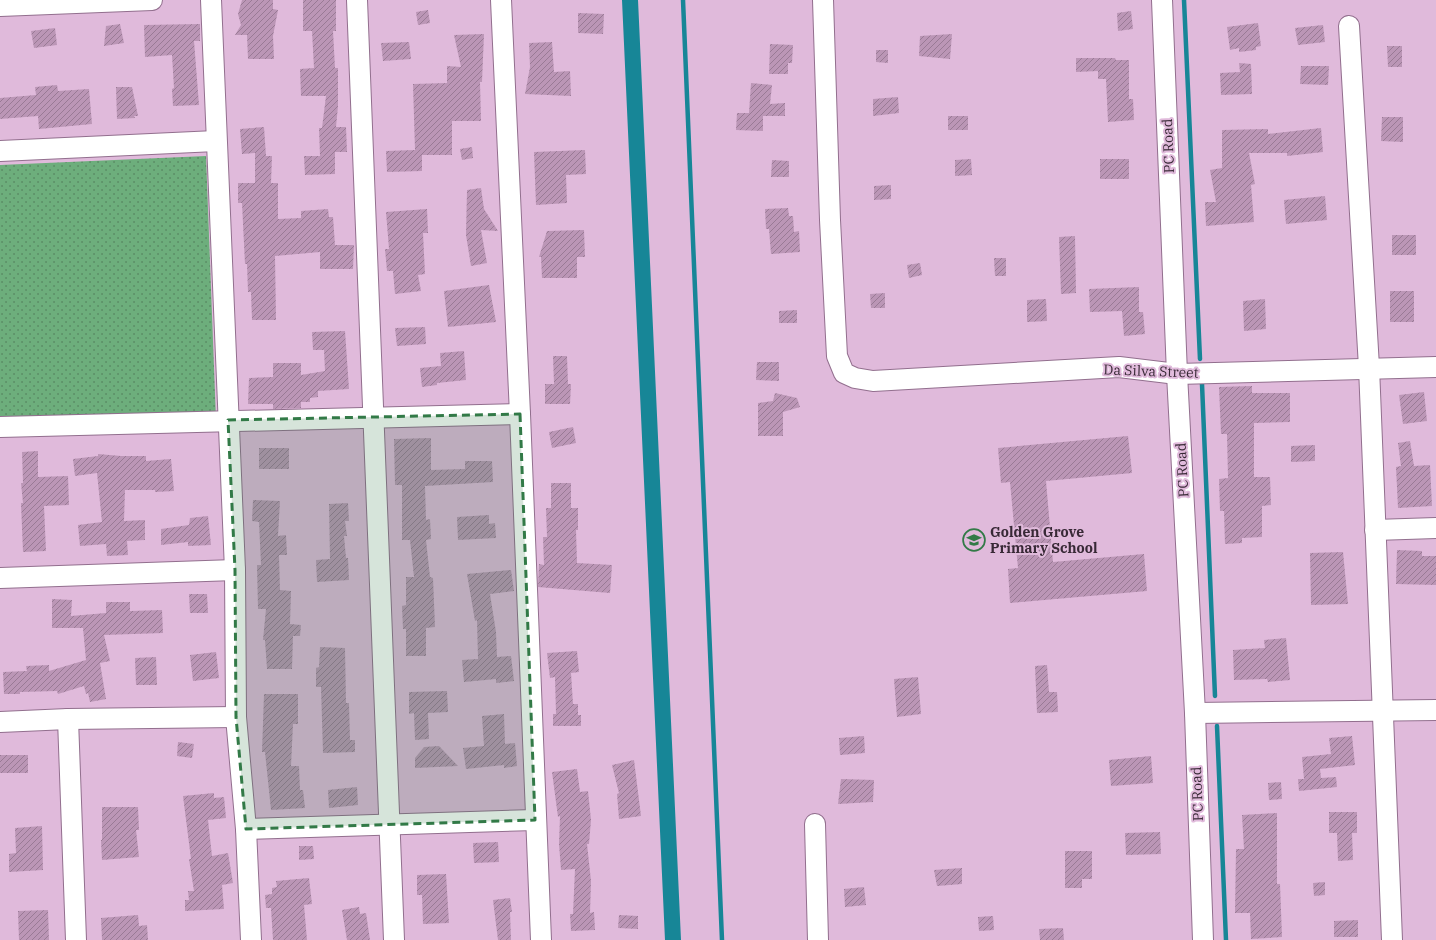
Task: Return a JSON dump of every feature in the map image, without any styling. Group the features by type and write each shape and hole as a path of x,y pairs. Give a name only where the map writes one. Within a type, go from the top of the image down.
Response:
{"street":[{"path":"0,6 152,0"},
{"path":"211,0 235,570 236,718 246,829 251,940"},
{"path":"357,0 373,418 391,824 394,940"},
{"path":"501,0 520,414 535,820 541,940"},
{"name":"Da Silva Street","path":"823,0 830,220 837,356 844,373 855,378 874,381 1119,367 1177,374 1368,367 1436,367"},
{"name":"PC Road","path":"1162,0 1177,374 1195,714 1203,940"},
{"path":"1350,26 1368,367 1392,940"},
{"path":"0,151 216,141"},
{"path":"0,427 228,420 520,414"},
{"path":"1375,530 1436,528"},
{"path":"0,578 235,570"},
{"path":"1195,714 1436,710"},
{"path":"0,722 68,719 236,718"},
{"path":"68,719 76,940"},
{"path":"246,829 535,820"},
{"path":"815,824 818,940"}],"highlighted area":[{"path":"520,414 535,820 246,829 236,717 235,570 228,420"}],"green space":[{"path":"206,156 216,420 0,429 0,165"}],"building":[{"path":"242,0 273,0 273,9 278,10 273,36 274,59 248,59 247,35 235,35 241,25 238,14"},
{"path":"303,0 336,0 336,31 333,31 335,68 338,68 338,106 336,127 346,127 347,152 335,152 335,174 305,175 304,156 320,156 319,128 322,128 326,96 301,96 300,69 314,68 312,31 303,31"},
{"path":"428,10 430,23 418,25 416,12"},
{"path":"1131,11 1133,29 1118,31 1117,13"},
{"path":"578,13 604,14 603,34 578,33"},
{"path":"1258,23 1261,46 1256,47 1256,50 1239,52 1239,48 1230,50 1227,27"},
{"path":"120,24 124,43 104,46 106,26"},
{"path":"200,24 200,41 194,41 199,105 173,106 172,89 174,88 172,55 145,57 144,25"},
{"path":"1323,25 1325,42 1298,45 1295,28"},
{"path":"55,28 57,45 34,48 31,31"},
{"path":"484,34 482,82 480,82 481,121 452,121 452,155 422,155 422,171 387,172 386,151 415,150 413,84 447,83 447,66 461,67 454,35"},
{"path":"952,34 950,59 919,56 920,36"},
{"path":"409,42 411,59 383,61 381,43"},
{"path":"552,42 554,72 570,71 571,96 525,94 530,67 529,43"},
{"path":"770,44 793,45 792,63 788,63 788,74 769,74"},
{"path":"1387,46 1402,46 1402,67 1388,67"},
{"path":"876,50 888,50 888,63 876,62"},
{"path":"1076,58 1115,58 1116,60 1129,60 1129,99 1133,99 1134,120 1108,122 1106,79 1098,79 1098,71 1076,72"},
{"path":"1239,63 1251,64 1252,94 1221,95 1220,73 1240,72"},
{"path":"1301,66 1329,66 1328,85 1300,84"},
{"path":"751,83 772,85 770,104 785,103 785,116 763,116 763,131 736,130 737,113 749,113"},
{"path":"57,85 58,91 89,89 92,124 39,129 38,116 0,119 0,98 36,95 35,87"},
{"path":"116,87 132,87 138,116 134,116 135,118 117,119"},
{"path":"898,97 899,113 873,116 873,99"},
{"path":"948,116 968,116 968,130 948,130"},
{"path":"1382,117 1403,117 1403,142 1381,141"},
{"path":"264,127 266,156 272,156 271,183 278,183 278,219 301,218 301,211 328,209 329,217 333,217 335,245 354,245 353,269 320,269 320,252 275,256 276,320 252,320 251,292 248,292 247,264 245,264 242,203 238,203 238,183 255,183 255,153 242,154 240,129"},
{"path":"1321,128 1323,152 1287,156 1287,153 1249,153 1255,184 1251,185 1254,222 1206,226 1205,202 1216,202 1210,170 1222,168 1222,130 1268,129 1268,134"},
{"path":"472,147 473,158 462,160 460,149"},
{"path":"585,150 586,174 566,175 567,203 536,205 534,152"},
{"path":"971,159 972,175 955,176 955,160"},
{"path":"1100,159 1129,159 1129,179 1100,179"},
{"path":"772,160 789,161 789,177 771,177"},
{"path":"891,185 891,199 874,200 874,186"},
{"path":"481,188 484,209 498,231 481,230 487,263 471,266 466,235 467,190"},
{"path":"1325,196 1327,220 1286,224 1284,200"},
{"path":"788,208 789,216 793,216 794,232 799,231 800,252 771,254 769,229 766,229 765,209"},
{"path":"427,209 428,233 423,233 425,274 418,275 421,291 395,294 393,271 387,271 385,249 389,249 386,212"},
{"path":"584,230 585,257 577,257 577,278 542,278 541,257 539,257 547,231"},
{"path":"1392,235 1416,235 1416,255 1392,255"},
{"path":"1075,236 1076,293 1061,294 1059,237"},
{"path":"994,258 1006,258 1006,276 995,276"},
{"path":"920,263 922,275 909,278 907,265"},
{"path":"489,285 496,322 448,327 444,291"},
{"path":"1139,287 1139,312 1143,312 1145,334 1124,336 1122,311 1090,312 1089,289"},
{"path":"1390,291 1414,291 1414,322 1390,322"},
{"path":"885,293 885,308 871,308 870,294"},
{"path":"1046,299 1047,321 1027,322 1027,300"},
{"path":"1265,299 1266,329 1244,331 1243,301"},
{"path":"797,310 797,323 779,323 779,311"},
{"path":"425,327 426,344 397,346 395,328"},
{"path":"345,331 349,389 318,391 318,397 310,398 310,402 301,402 301,408 273,409 273,404 248,404 249,378 273,377 273,363 301,363 301,375 325,371 324,350 313,350 312,332"},
{"path":"464,351 466,380 437,383 437,385 422,387 420,368 441,366 440,353"},
{"path":"553,356 567,356 568,384 571,384 570,404 545,404 545,384 554,384"},
{"path":"757,362 779,362 779,381 756,380"},
{"path":"1252,386 1252,393 1290,393 1290,422 1254,423 1254,477 1270,477 1271,505 1262,506 1262,537 1242,538 1242,543 1225,544 1224,511 1220,511 1219,479 1228,478 1227,434 1221,434 1219,387"},
{"path":"1424,392 1427,421 1403,424 1399,395"},
{"path":"775,393 797,398 800,407 783,412 783,436 758,436 758,403 773,401"},
{"path":"573,427 576,443 552,448 549,432"},
{"path":"1128,436 1132,473 1046,481 1053,562 1144,554 1147,591 1010,603 1008,569 1018,568 1010,482 1001,483 998,448"},
{"path":"431,438 431,470 465,469 465,461 492,461 493,482 425,486 426,520 430,519 431,539 426,540 430,577 433,578 435,627 426,628 426,656 406,656 406,629 403,629 402,606 406,605 406,577 414,577 410,540 402,540 402,485 395,485 394,439"},
{"path":"1410,441 1414,466 1430,465 1432,506 1398,508 1396,467 1401,466 1398,443"},
{"path":"1315,445 1315,461 1291,462 1291,446"},
{"path":"259,448 289,448 289,469 259,469"},
{"path":"38,451 38,477 68,476 69,505 44,506 46,551 23,552 21,503 23,503 21,483 23,483 22,452"},
{"path":"98,454 146,456 146,461 171,459 174,491 155,492 155,490 125,490 124,521 145,520 145,540 127,541 128,555 107,556 106,544 80,546 78,525 102,522 97,473 75,476 73,459 98,456"},
{"path":"551,483 571,483 571,508 578,508 578,530 576,530 577,563 612,565 610,593 538,587 539,564 544,565 543,537 547,537 546,508 551,508"},
{"path":"253,500 280,501 278,536 286,535 287,555 279,555 280,590 291,591 290,624 301,625 300,636 293,636 292,669 267,669 265,640 263,640 266,609 258,609 257,565 261,565 259,522 252,521"},
{"path":"348,503 349,521 345,521 347,536 344,536 346,558 348,558 349,580 317,582 316,560 330,559 329,504"},
{"path":"489,515 489,524 495,523 496,538 458,540 457,517"},
{"path":"208,516 211,545 188,546 188,542 161,545 161,529 189,525 190,518"},
{"path":"1397,550 1422,551 1422,556 1436,556 1436,585 1396,584"},
{"path":"1343,552 1348,604 1311,605 1310,553"},
{"path":"511,570 514,591 490,594 496,632 497,657 511,656 514,681 496,683 496,679 464,682 462,660 478,659 477,620 475,621 467,574"},
{"path":"189,594 207,594 208,613 190,613"},
{"path":"52,599 72,600 71,616 106,613 106,602 130,602 130,611 162,610 163,633 104,635 110,661 100,663 106,699 90,702 88,693 86,694 84,686 58,694 57,691 4,694 3,672 27,671 26,666 49,665 49,671 86,660 83,628 52,628"},
{"path":"1286,638 1290,680 1268,682 1267,679 1234,680 1233,650 1265,648 1264,640"},
{"path":"320,647 345,648 346,703 349,703 350,740 355,740 355,752 323,753 321,687 316,687 316,668 319,667"},
{"path":"577,651 579,672 571,673 573,704 578,704 578,715 581,715 581,726 553,726 553,714 556,714 555,677 550,678 547,653"},
{"path":"216,652 219,678 193,681 190,655"},
{"path":"156,657 157,685 136,685 135,658"},
{"path":"1047,665 1049,692 1057,692 1058,712 1037,713 1035,666"},
{"path":"918,677 921,714 897,717 894,679"},
{"path":"447,691 448,712 428,713 429,739 415,740 414,713 409,714 409,692"},
{"path":"264,694 298,694 298,724 293,724 291,766 299,766 300,790 303,790 305,808 271,810 265,752 262,752"},
{"path":"504,714 505,744 515,743 517,766 504,768 504,765 466,769 463,748 484,746 482,716"},
{"path":"864,736 865,753 840,755 839,738"},
{"path":"1352,736 1355,765 1320,769 1321,778 1336,777 1337,787 1299,791 1298,779 1304,779 1302,757 1331,754 1329,738"},
{"path":"178,742 194,744 192,758 177,756"},
{"path":"439,746 458,766 415,768 415,758 424,747"},
{"path":"0,755 28,755 28,773 0,773"},
{"path":"1151,756 1153,783 1111,786 1109,760"},
{"path":"634,760 641,816 619,819 617,794 619,793 612,765"},
{"path":"577,769 580,792 588,791 591,820 589,844 587,844 591,881 590,913 594,912 595,930 571,931 570,914 573,914 575,869 561,870 559,844 560,816 558,817 552,772"},
{"path":"841,779 874,780 873,802 838,804"},
{"path":"1281,782 1282,799 1269,800 1268,783"},
{"path":"357,787 358,805 329,808 328,790"},
{"path":"214,793 214,798 224,797 226,818 208,820 212,856 228,853 233,883 222,885 224,909 185,911 185,900 189,900 188,891 194,891 189,859 191,859 183,796"},
{"path":"102,807 138,807 139,830 136,830 139,857 102,860"},
{"path":"1329,812 1357,812 1357,833 1352,833 1353,860 1338,861 1337,833 1329,833"},
{"path":"1277,813 1277,884 1280,884 1282,937 1251,939 1250,913 1235,913 1236,849 1244,849 1242,815"},
{"path":"42,826 43,870 9,872 9,854 16,853 15,828"},
{"path":"1160,832 1161,854 1126,855 1125,833"},
{"path":"498,842 499,862 474,863 473,843"},
{"path":"299,846 313,846 314,859 299,860"},
{"path":"1065,851 1092,851 1092,879 1082,879 1082,888 1065,888"},
{"path":"962,868 962,884 937,886 934,870"},
{"path":"446,874 449,923 423,924 422,895 417,895 417,875"},
{"path":"309,878 312,904 304,905 307,940 273,940 271,908 266,908 265,895 272,894 272,888 277,887 276,881"},
{"path":"1325,882 1325,895 1314,896 1313,883"},
{"path":"864,887 866,905 845,907 844,889"},
{"path":"510,898 512,912 510,912 511,940 498,940 493,900"},
{"path":"359,907 360,914 366,913 370,940 347,940 342,910"},
{"path":"48,910 49,940 19,940 18,911"},
{"path":"138,915 139,926 147,925 148,940 102,940 101,918"},
{"path":"619,915 638,916 638,929 618,928"},
{"path":"993,916 994,930 979,931 978,917"},
{"path":"1358,920 1358,937 1334,937 1334,921"},
{"path":"1063,928 1064,940 1040,940 1039,929"}],"waterway":[{"path":"630,0 673,940"},
{"path":"683,0 722,940"},
{"path":"1184,0 1200,359"},
{"path":"1202,384 1215,696"},
{"path":"1217,726 1226,940"}],"place":[{"name":"Golden Grove Primary School","path":"974,540"}]}
